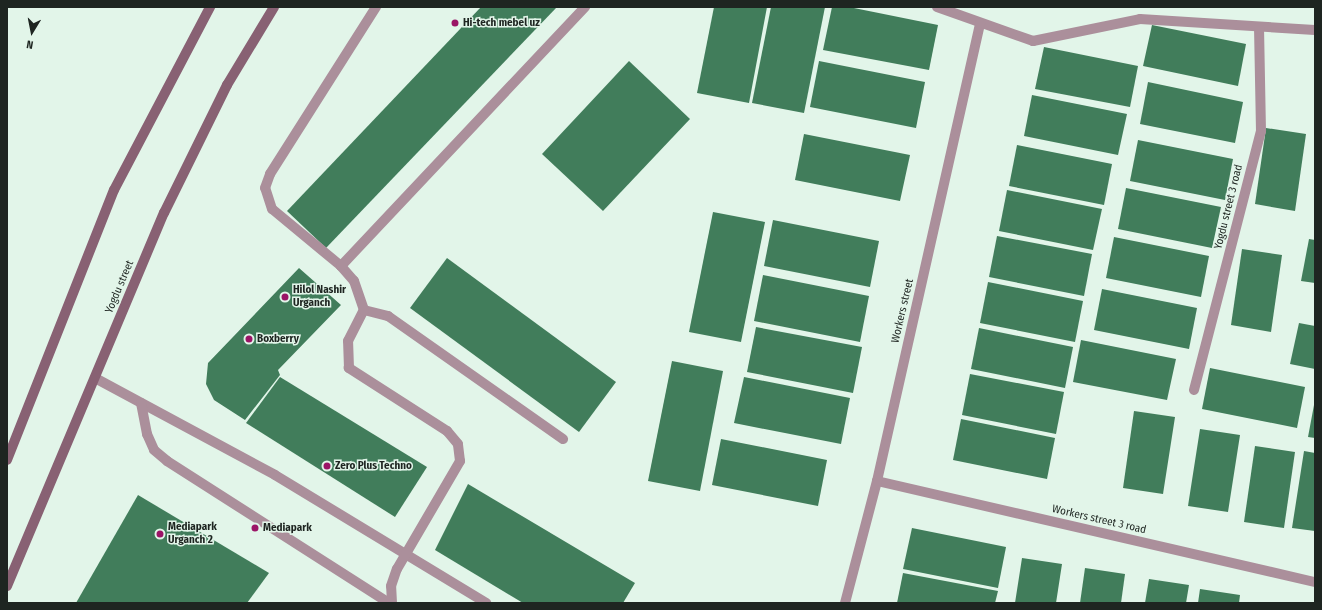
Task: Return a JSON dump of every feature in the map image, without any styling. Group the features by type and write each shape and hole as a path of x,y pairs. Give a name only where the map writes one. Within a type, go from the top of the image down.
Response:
{"main road":[{"path":"7,460 114,190 210,7"},
{"name":"Yogdu street","path":"7,586 164,213 227,85 274,7"}],"street":[{"path":"141,402 146,434 154,450 167,461 390,603 391,586 460,461 458,444 447,431 349,368 348,341 364,310 354,281 341,266 272,209 265,188 270,174 376,7"},
{"path":"341,266 585,7"},
{"path":"937,7 1033,41 1140,19 1315,30"},
{"name":"Workers street","path":"845,603 877,481 980,22"},
{"name":"Yogdu street 3 road","path":"1194,390 1261,131 1259,27"},
{"path":"364,310 388,316 563,439"},
{"path":"95,378 275,475 408,554 486,603"},
{"name":"Workers street 3 road","path":"877,481 1315,582"}],"building":[{"path":"481,7 557,7 326,248 287,211"},
{"path":"714,7 767,7 749,103 697,93"},
{"path":"771,7 825,7 804,113 752,103"},
{"path":"832,7 849,7 938,25 929,70 823,50"},
{"path":"1152,25 1246,44 1238,86 1143,66"},
{"path":"1044,47 1138,66 1130,107 1035,89"},
{"path":"629,61 690,119 603,211 542,154"},
{"path":"819,61 925,82 916,128 810,107"},
{"path":"1148,82 1243,102 1235,143 1140,124"},
{"path":"1032,95 1127,114 1118,155 1024,136"},
{"path":"1266,128 1306,134 1295,211 1255,204"},
{"path":"804,134 910,155 900,201 795,180"},
{"path":"1138,140 1233,159 1225,200 1130,181"},
{"path":"1017,145 1112,164 1104,205 1009,186"},
{"path":"1126,188 1221,207 1212,248 1118,229"},
{"path":"1007,190 1102,209 1093,250 999,231"},
{"path":"713,212 765,222 741,342 689,332"},
{"path":"773,220 879,241 870,287 764,266"},
{"path":"997,236 1092,254 1084,296 989,277"},
{"path":"1114,237 1209,256 1201,297 1106,278"},
{"path":"1309,239 1315,240 1315,283 1301,281"},
{"path":"1242,249 1282,255 1271,332 1231,325"},
{"path":"447,258 616,382 579,432 410,308"},
{"path":"299,268 341,305 278,370 280,375 245,420 214,400 206,384 208,363"},
{"path":"763,275 869,296 860,342 754,321"},
{"path":"988,282 1083,301 1075,342 980,323"},
{"path":"1102,289 1197,308 1189,349 1094,330"},
{"path":"1299,323 1315,326 1315,369 1290,364"},
{"path":"756,327 862,347 853,393 747,372"},
{"path":"979,328 1073,347 1065,388 971,369"},
{"path":"1081,340 1176,359 1167,400 1073,382"},
{"path":"672,361 723,371 700,491 648,481"},
{"path":"1210,368 1305,387 1297,428 1202,409"},
{"path":"970,374 1064,392 1056,434 962,415"},
{"path":"280,377 427,467 395,517 246,423"},
{"path":"744,377 850,398 841,444 734,423"},
{"path":"1314,405 1315,406 1315,438 1308,437"},
{"path":"1134,411 1175,417 1163,494 1123,488"},
{"path":"961,419 1055,438 1047,479 953,460"},
{"path":"1200,429 1240,435 1228,512 1188,506"},
{"path":"721,439 827,460 818,506 712,485"},
{"path":"1255,446 1295,452 1284,528 1244,522"},
{"path":"1304,451 1315,453 1315,531 1292,528"},
{"path":"468,484 635,583 623,603 523,603 435,550"},
{"name":"Mediapark Urganch 2","path":"138,495 269,573 247,603 76,603"},
{"path":"912,528 1006,547 998,588 903,569"},
{"path":"1022,558 1062,564 1056,603 1015,603"},
{"path":"1085,568 1125,574 1121,603 1080,603"},
{"path":"903,573 998,591 995,603 897,603"},
{"path":"1149,579 1189,585 1186,603 1145,603"},
{"path":"1200,589 1240,595 1239,603 1198,603"}],"place":[{"name":"Hi-tech mebel uz","path":"455,23"},
{"name":"Hilol Nashir Urganch","path":"285,297"},
{"name":"Boxberry","path":"249,339"},
{"name":"Zero Plus Techno","path":"327,466"},
{"name":"Mediapark","path":"255,528"},
{"name":"Mediapark Urganch 2","path":"160,534"}]}
